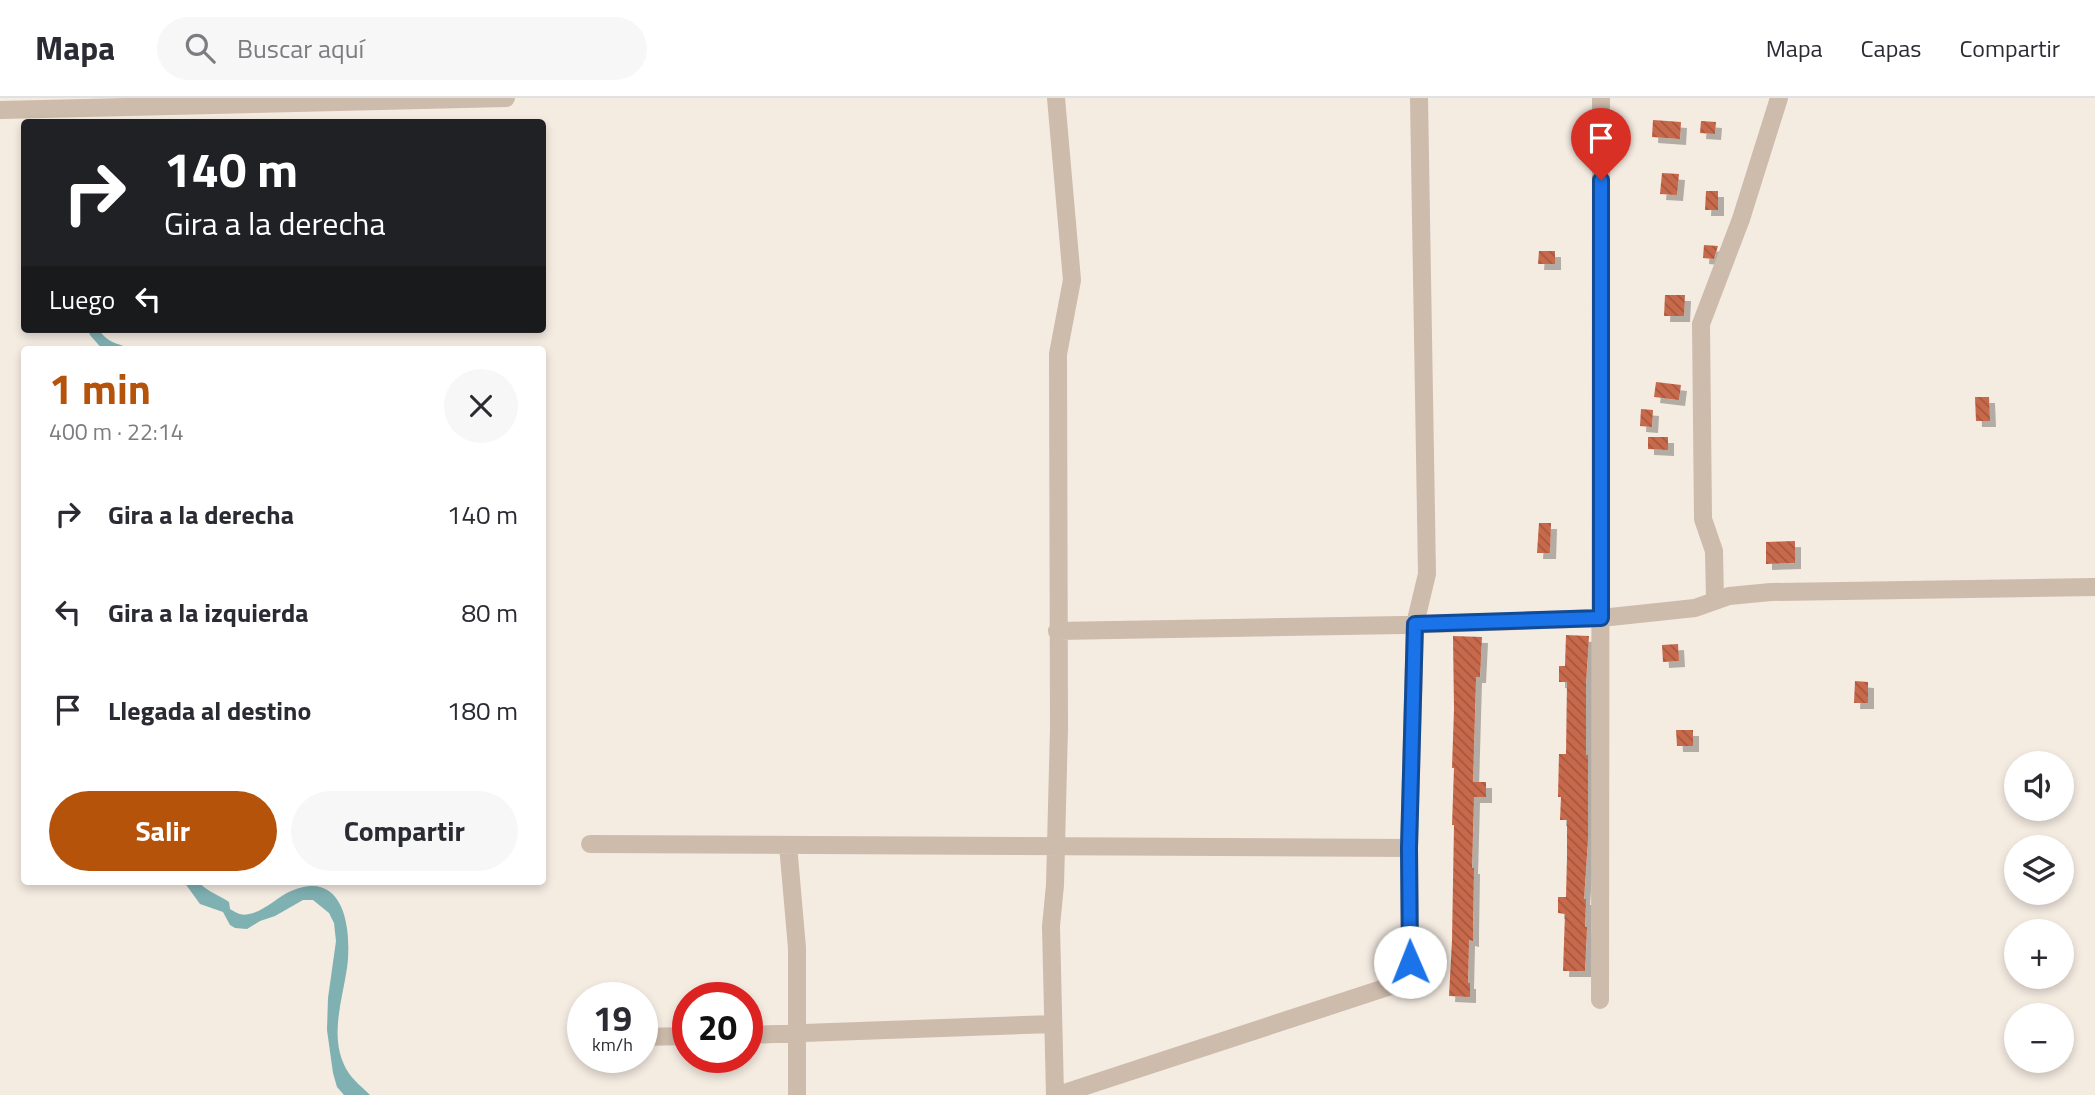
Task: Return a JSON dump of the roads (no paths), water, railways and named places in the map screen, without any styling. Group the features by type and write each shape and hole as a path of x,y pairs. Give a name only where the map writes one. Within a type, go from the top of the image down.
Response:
{"street":[{"path":"0,110 506,98"},
{"path":"1056,98 1072,280 1058,354 1059,727 1055,885 1051,926 1057,1095 1403,982 1410,962 1409,848 1415,624 1427,574 1419,98"},
{"path":"1600,1000 1601,98"},
{"path":"1715,600 1714,551 1703,519 1701,324 1741,219 1779,98"},
{"path":"1057,631 1601,618 1695,608 1730,596 1771,592 2095,587"},
{"path":"590,844 1409,848"},
{"path":"788,845 797,948 797,1095"},
{"path":"763,1035 1053,1024"}],"water":[{"path":"89,333 101,333 123,346 100,346"},
{"path":"186,885 202,885 229,902 230,909 244,915 260,910 291,891 309,886 323,888 334,895 346,921 348,937 347,968 338,1021 339,1047 348,1072 370,1095 344,1095 337,1087 333,1073 327,1030 328,998 336,941 334,923 329,913 313,900 303,900 247,929 235,928 230,925 223,912 200,904"}]}
